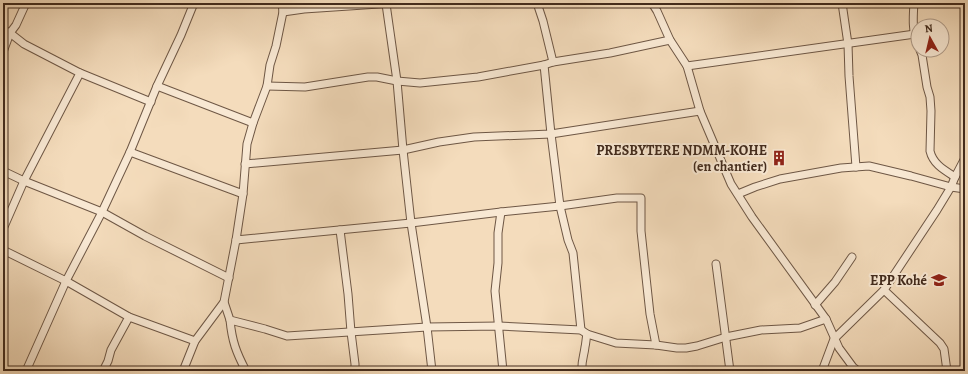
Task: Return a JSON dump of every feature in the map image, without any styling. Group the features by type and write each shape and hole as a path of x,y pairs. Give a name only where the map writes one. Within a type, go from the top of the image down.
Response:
{"street":[{"path":"3,52 10,33 19,19 26,3"},
{"path":"26,371 66,281 102,212 130,152 150,102 194,3"},
{"path":"183,371 195,341 224,302 243,194 247,144 253,122 267,86 270,65 276,46 283,12 282,3"},
{"path":"537,3 553,62"},
{"path":"652,3 670,40 687,66 700,111 731,184 752,217 826,319 839,348 858,371"},
{"path":"842,3 848,44 856,167"},
{"path":"914,3 914,18"},
{"path":"283,12 304,9 390,4 411,223 427,327 432,371"},
{"path":"3,30 10,33 24,44 80,73 150,102"},
{"path":"687,66 910,35"},
{"path":"267,86 305,87 373,77 420,83 478,77 553,62 610,53 670,40"},
{"path":"922,58 930,97 930,151 936,163 955,178"},
{"path":"544,65 550,134 560,206 568,240 573,253 586,345 583,355 582,371"},
{"path":"3,229 24,181 80,73"},
{"path":"157,86 253,122"},
{"path":"245,164 403,150 439,142 474,137 550,134 700,111"},
{"path":"130,152 243,194"},
{"path":"822,371 834,339 884,290 937,210 951,187 965,158"},
{"path":"738,194 780,179 841,168 870,166 951,187 965,189"},
{"path":"3,171 24,181 102,212 145,236 229,278"},
{"path":"236,240 411,223 617,198 641,198 640,231 650,314 656,345"},
{"path":"501,212 498,233 498,263 495,291 504,371"},
{"path":"340,230 355,371"},
{"path":"3,250 66,281 129,317 195,341"},
{"path":"815,305 852,257"},
{"path":"716,264 730,371"},
{"path":"884,290 940,343 944,349 947,371"},
{"path":"224,302 230,320 235,348 246,371"},
{"path":"103,371 111,350 129,317"},
{"path":"230,320 287,336 427,327 499,326 584,332 616,343 686,348 726,337 761,330 800,328 826,319"}],"place":[{"name":"PRESBYTERE NDMM-KOHE (en chantier)","path":"779,158"},
{"name":"EPP Kohé","path":"939,280"}]}
